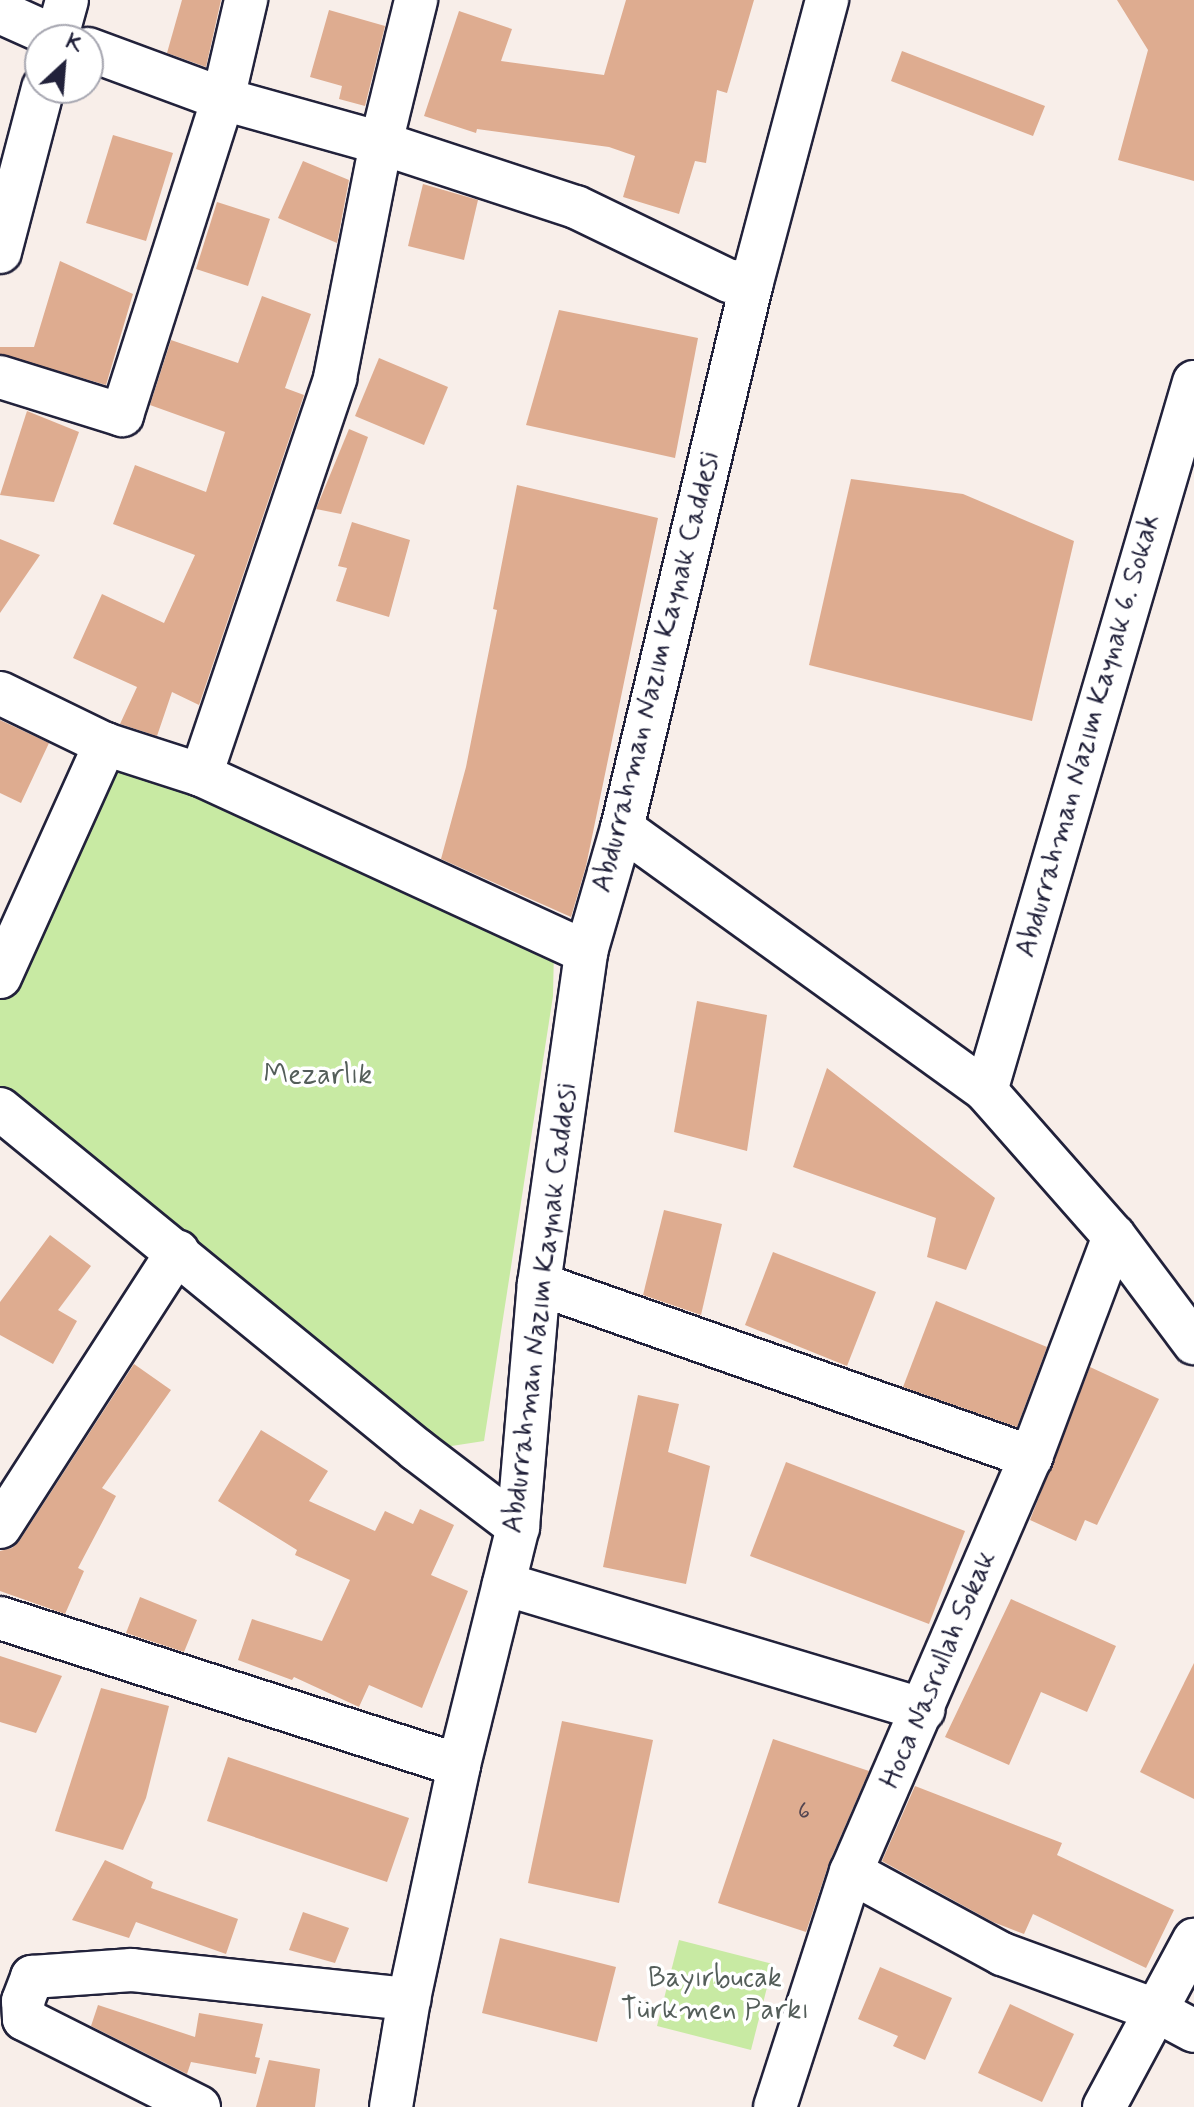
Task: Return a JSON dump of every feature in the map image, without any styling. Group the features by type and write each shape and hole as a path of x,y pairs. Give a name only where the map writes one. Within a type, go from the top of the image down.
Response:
{"street":[{"path":"0,377 122,415 223,99 246,0"},
{"path":"201,775 335,378 381,143 416,0"},
{"name":"Abdurrahman Nazım Kaynak Caddesi","path":"391,2107 409,1999 459,1765 518,1527 539,1284 586,952 622,828 752,282 827,0"},
{"path":"0,12 38,24"},
{"path":"104,49 223,99 381,143 576,207 729,281 752,282"},
{"path":"0,252 39,104"},
{"name":"Abdurrahman Nazım Kaynak 6. Sokak","path":"986,1091 1194,382"},
{"path":"0,693 105,744 201,775 586,952"},
{"path":"0,977 105,744"},
{"path":"622,828 986,1091 1114,1236 1194,1343"},
{"path":"0,1109 178,1251 417,1450 518,1527"},
{"name":"Hoca Nasrullah Sokak","path":"775,2107 851,1872 924,1710 1031,1457 1114,1236"},
{"path":"0,1527 178,1251"},
{"path":"539,1284 1031,1457"},
{"path":"504,1584 924,1710"},
{"path":"0,1618 459,1765"},
{"path":"851,1872 1002,1954 1155,2010 1194,2031"},
{"path":"1104,2107 1194,1940"},
{"path":"199,2107 24,2019 23,2001 32,1977 132,1970 409,1999"}],"green space":[{"name":"Mezarlık","path":"105,744 554,949 553,996 484,1441 445,1447 0,1107 0,977"},
{"name":"Bayırbucak Türkmen Parkı","path":"679,1940 773,1964 751,2050 657,2026"}],"building":[{"path":"182,0 221,0 206,67 167,53"},
{"path":"626,0 754,0 727,93 717,90 706,163 695,161 679,214 623,197 635,156 609,147 477,129 476,133 424,116 459,11 512,29 501,61 604,75"},
{"path":"1117,0 1194,0 1194,181 1118,160 1148,50"},
{"path":"329,10 385,26 365,106 339,99 342,86 310,77"},
{"path":"902,51 1045,106 1033,136 891,81"},
{"path":"113,135 173,153 146,241 86,223"},
{"path":"303,161 349,180 337,243 278,218"},
{"path":"423,184 478,200 464,260 408,246"},
{"path":"217,202 270,219 248,286 196,269"},
{"path":"60,261 133,294 106,385 0,354 0,347 34,347"},
{"path":"262,296 311,314 285,388 304,395 199,705 172,692 157,736 120,724 137,687 73,658 102,594 164,623 195,555 113,524 135,465 206,492 225,432 150,405 171,340 238,363"},
{"path":"559,310 698,338 675,458 526,425"},
{"path":"379,358 448,387 424,445 355,416"},
{"path":"27,411 79,432 54,502 0,495"},
{"path":"349,429 368,437 341,514 316,509"},
{"path":"851,479 963,494 1074,541 1032,721 809,665"},
{"path":"517,485 658,518 586,866 571,917 441,859 466,767 497,610 493,609"},
{"path":"352,522 410,540 389,617 336,601 347,568 338,566"},
{"path":"0,539 40,555 0,613"},
{"path":"0,720 49,743 21,803 0,793"},
{"path":"697,1001 767,1015 747,1151 674,1132"},
{"path":"827,1068 995,1198 966,1270 927,1257 936,1218 793,1167"},
{"path":"664,1210 722,1224 701,1315 643,1295"},
{"path":"50,1235 91,1266 58,1310 77,1321 53,1364 0,1335 0,1302"},
{"path":"773,1252 876,1292 847,1366 745,1325"},
{"path":"936,1301 1047,1347 1017,1427 903,1387"},
{"path":"134,1364 171,1390 102,1488 116,1496 78,1568 84,1571 65,1614 0,1591 0,1551 12,1548 20,1540"},
{"path":"1090,1367 1159,1399 1097,1525 1085,1520 1076,1541 1030,1520"},
{"path":"638,1395 679,1404 668,1452 710,1466 686,1584 603,1567"},
{"path":"261,1430 328,1471 309,1501 375,1531 385,1511 413,1524 420,1509 454,1525 431,1575 468,1591 422,1708 369,1685 359,1707 294,1677 292,1680 238,1660 252,1619 322,1641 350,1580 295,1555 297,1550 218,1501"},
{"path":"786,1462 965,1531 929,1624 750,1556"},
{"path":"140,1597 197,1620 184,1652 126,1633"},
{"path":"1011,1599 1116,1646 1087,1712 1041,1692 1009,1765 945,1737"},
{"path":"0,1656 62,1676 36,1733 0,1722"},
{"path":"1194,1663 1194,1799 1140,1772"},
{"path":"101,1688 169,1706 146,1798 123,1850 55,1831"},
{"path":"562,1721 653,1740 619,1903 528,1883"},
{"path":"773,1739 869,1771 829,1863 806,1932 718,1903"},
{"path":"228,1757 409,1818 387,1882 207,1821"},
{"path":"915,1786 1062,1843 1057,1855 1174,1910 1146,1968 1033,1914 1024,1934 993,1922 882,1861"},
{"path":"105,1860 153,1882 151,1888 238,1919 226,1954 136,1922 129,1938 72,1920"},
{"path":"303,1912 349,1928 335,1963 289,1950"},
{"path":"500,1938 616,1967 597,2042 482,2013"},
{"path":"880,1967 952,1998 925,2060 893,2046 898,2036 858,2019"},
{"path":"1010,2004 1074,2034 1042,2102 978,2073"},
{"path":"98,2005 195,2037 199,2013 263,2024 255,2057 260,2058 256,2074 191,2062 187,2074 91,2026"},
{"path":"269,2060 320,2069 315,2107 256,2107"}]}
